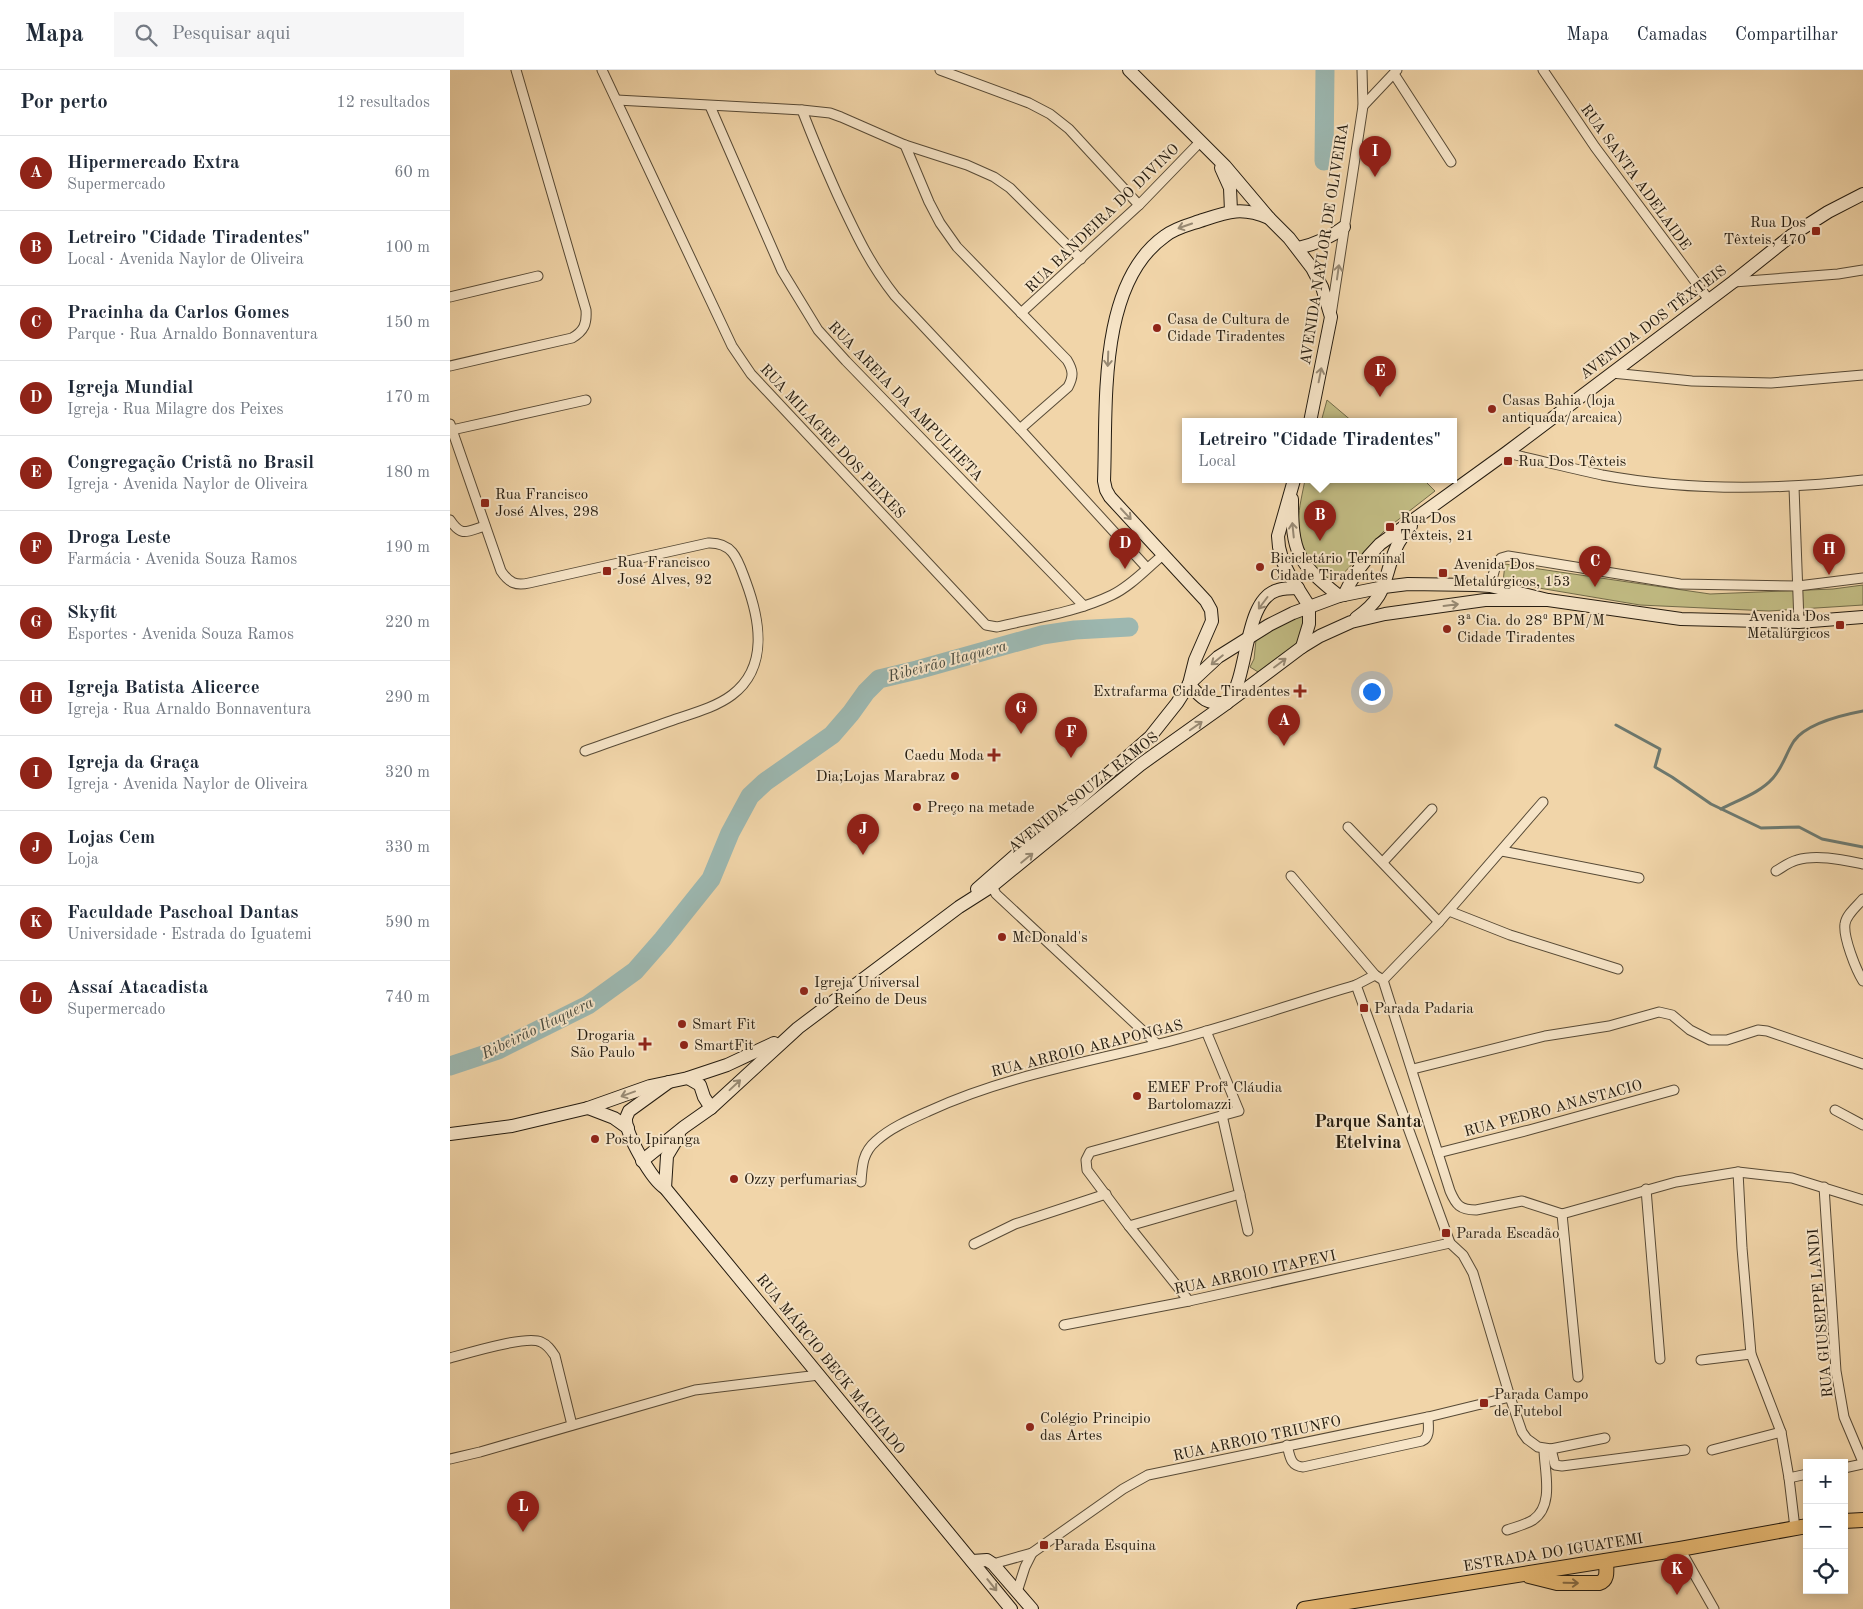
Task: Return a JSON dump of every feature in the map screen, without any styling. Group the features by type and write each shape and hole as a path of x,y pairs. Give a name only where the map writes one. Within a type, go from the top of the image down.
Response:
{"main road":[{"path":"1129,70 1225,166 1269,218 1298,248 1322,287 1331,318"},
{"path":"1213,155 1225,175 1230,188 1231,211"},
{"name":"AVENIDA DOS TÊXTEIS","path":"1341,596 1366,558 1380,544 1506,453 1733,282 1792,235 1828,212 1863,194"},
{"path":"1189,684 1195,660 1212,621 1211,610 1206,601 1110,497 1106,490 1104,481 1108,350 1128,281 1137,264 1164,236 1177,229 1231,211 1257,213 1269,218"},
{"path":"1298,248 1313,245 1344,227"},
{"name":"AVENIDA NAYLOR DE OLIVEIRA","path":"1311,418 1331,318"},
{"path":"1293,483 1278,536 1283,562 1310,606 1309,624 1302,647"},
{"path":"1293,483 1292,528 1300,556 1313,575 1341,596"},
{"name":"AVENIDA DOS TÊXTEIS","path":"1352,622 1370,609 1384,586 1398,543 1418,516"},
{"path":"1189,684 1218,657 1269,625 1310,606 1341,596 1384,586 1419,584 1490,586 1548,600 1681,619 1799,622 1863,617"},
{"path":"1227,703 1234,694 1240,679 1247,638 1260,605 1265,598 1277,590 1298,588"},
{"path":"1189,684 1201,698 1208,702 1227,703 1302,647 1320,636 1352,622 1403,611 1485,600 1548,600"},
{"name":"AVENIDA SOUZA RAMOS","path":"959,907 996,871 1150,737 1177,703 1189,684"},
{"name":"AVENIDA SOUZA RAMOS","path":"642,1161 711,1108 789,1035 959,907 992,886 1140,765 1227,703"},
{"name":"AVENIDA SOUZA RAMOS","path":"450,1134 512,1126 588,1108 650,1086 688,1078 745,1058 789,1035"},
{"path":"688,1078 700,1085 704,1097 711,1108"},
{"name":"AVENIDA SOUZA RAMOS","path":"628,1128 626,1118 629,1111 669,1082"},
{"path":"588,1108 604,1113 628,1128 642,1161"},
{"path":"665,1188 667,1156 684,1127"},
{"name":"RUA MÁRCIO BECK MACHADO","path":"642,1161 1011,1609"},
{"path":"1848,1521 1863,1520"},
{"name":"ESTRADA DO IGUATEMI","path":"1304,1609 1680,1549 1801,1527"},
{"path":"972,1561 987,1560 993,1564 1032,1609"},
{"path":"1523,1574 1557,1583 1598,1583 1606,1578 1606,1561"}],"street":[{"path":"450,366 572,338 580,333 586,324 586,310 516,70"},
{"name":"RUA MILAGRE DOS PEIXES","path":"602,70 732,346 750,374 986,625 997,627 1084,606 1122,589 1163,555"},
{"path":"940,70 1029,103 1050,114 1069,129 1139,206"},
{"name":"AVENIDA NAYLOR DE OLIVEIRA","path":"1331,318 1363,106 1362,70"},
{"name":"RUA SANTA ADELAIDE","path":"1543,70 1595,147 1709,300"},
{"path":"1363,106 1395,72 1451,162"},
{"path":"617,100 802,110 841,117 904,145 967,165 994,177 1010,188 1081,259"},
{"name":"RUA AREIA DA AMPULHETA","path":"710,106 782,271 818,330 1084,606"},
{"path":"802,110 814,142 862,248 877,273 895,296 1147,568"},
{"name":"RUA BANDEIRA DO DIVINO","path":"1022,313 1139,206 1200,142"},
{"path":"904,145 929,202 940,223 957,247 1067,360 1072,369 1073,379 1068,386 1020,429"},
{"path":"1733,282 1838,274 1863,270"},
{"path":"450,297 538,276"},
{"path":"1612,373 1692,381 1771,383 1863,375"},
{"path":"585,751 707,708 724,700 740,687 752,671 759,643 756,612 740,565 731,549 725,545 708,543 519,585 509,581 501,571 451,427 586,400"},
{"path":"1506,453 1603,475 1661,483 1718,487 1794,487 1863,480"},
{"path":"1794,487 1799,622"},
{"path":"450,520 456,530 461,532 485,526"},
{"path":"1490,586 1496,565 1501,558 1508,556 1680,584 1798,586 1863,578"},
{"path":"1379,978 1439,922 1543,802"},
{"path":"1383,862 1432,809"},
{"path":"1348,827 1439,922"},
{"path":"1502,850 1639,878"},
{"path":"1776,871 1790,862 1808,858 1833,859 1863,864"},
{"path":"1291,876 1379,978 1413,1069 1455,1203 1463,1209 1476,1210 1522,1201 1562,1214 1646,1189 1695,1178 1738,1172 1792,1178 1863,1200"},
{"path":"992,886 996,894 1157,1044"},
{"path":"1863,899 1847,917 1845,924 1845,937 1863,981"},
{"path":"1449,911 1510,935 1618,969"},
{"name":"RUA ARROIO ARAPONGAS","path":"861,1182 863,1160 871,1146 888,1132 955,1099 991,1086 1042,1072 1206,1031 1379,978"},
{"path":"1356,984 1450,1244 1463,1255 1473,1273 1522,1432 1532,1444 1547,1449 1605,1438"},
{"path":"1413,1069 1545,1036 1609,1026 1659,1012 1672,1015 1690,1030 1710,1040 1727,1040 1758,1030 1767,1030 1863,1064"},
{"path":"1190,1301 1129,1226 1087,1170 1086,1160 1090,1152 1239,1111 1206,1031"},
{"name":"RUA PEDRO ANASTACIO","path":"1438,1153 1674,1090"},
{"path":"1835,1110 1863,1125"},
{"path":"1222,1115 1248,1231"},
{"path":"1738,1172 1743,1268 1751,1354 1781,1432 1789,1478 1801,1527"},
{"name":"RUA GIUSEPPE LANDI","path":"1824,1187 1837,1379 1844,1417 1863,1463"},
{"path":"1646,1189 1660,1359"},
{"path":"974,1244 1015,1224 1106,1194"},
{"path":"1129,1226 1240,1194"},
{"path":"1562,1214 1578,1377"},
{"name":"RUA ARROIO ITAPEVI","path":"1064,1325 1190,1301 1450,1244"},
{"path":"450,1358 528,1340 542,1342 550,1348 554,1356 572,1425"},
{"path":"1701,1360 1751,1354"},
{"path":"450,1459 695,1390 820,1375"},
{"name":"RUA ARROIO TRIUNFO","path":"1032,1553 1123,1489 1148,1475 1428,1417 1510,1397"},
{"path":"1287,1445 1294,1465 1303,1467 1426,1440 1428,1417"},
{"path":"1712,1450 1781,1432"},
{"path":"1547,1449 1555,1465 1562,1466 1685,1450"},
{"path":"1507,1530 1531,1521 1543,1506 1547,1489 1547,1449"},
{"path":"1848,1467 1863,1463"},
{"path":"1789,1478 1803,1475"},
{"path":"1680,1549 1714,1609"},
{"path":"993,1564 1032,1553"},
{"path":"1017,1592 1025,1567 1032,1553"}],"shaded area":[{"path":"1327,400 1348,418 1322,418"},
{"path":"1304,483 1427,483 1435,491 1385,530 1338,579 1323,578 1303,551 1298,531"},
{"path":"1505,564 1710,594 1833,589 1863,585 1863,605 1769,611 1640,605 1503,582"},
{"path":"1308,614 1297,650 1263,675 1250,667 1254,659 1256,640 1283,622"}],"waterway":[{"name":"Ribeirão Itaquera","path":"1324,161 1325,70"},
{"name":"Ribeirão Itaquera","path":"450,1066 498,1050 588,1005 635,971 711,879 730,833 750,796 765,782 832,735 866,692 879,679 1042,635 1075,630 1129,627"},
{"path":"1721,809 1755,792 1768,783 1779,769 1794,741 1807,729 1835,718 1863,711"},
{"path":"1616,725 1660,749 1655,767 1711,804 1761,828 1799,827 1822,839 1863,847"}],"place":[{"name":"Igreja da Graça","path":"1375,177"},
{"name":"Rua Dos Têxteis, 470","path":"1816,231"},
{"name":"Casa de Cultura de Cidade Tiradentes","path":"1157,328"},
{"name":"Congregação Cristã no Brasil","path":"1380,397"},
{"name":"Casas Bahia (loja antiquada/arcaica)","path":"1492,409"},
{"name":"Rua Dos Têxteis","path":"1508,461"},
{"name":"Rua Francisco José Alves, 298","path":"485,503"},
{"name":"Rua Dos Têxteis, 21","path":"1390,527"},
{"name":"Letreiro \"Cidade Tiradentes\"","path":"1320,541"},
{"name":"Bicicletário Terminal Cidade Tiradentes","path":"1260,567"},
{"name":"Igreja Mundial","path":"1125,569"},
{"name":"Rua Francisco José Alves, 92","path":"607,571"},
{"name":"Avenida Dos Metalúrgicos, 153","path":"1443,573"},
{"name":"Igreja Batista Alicerce","path":"1829,575"},
{"name":"Pracinha da Carlos Gomes","path":"1595,587"},
{"name":"Avenida Dos Metalúrgicos","path":"1840,625"},
{"name":"3ª Cia. do 28º BPM/M Cidade Tiradentes","path":"1447,629"},
{"name":"Extrafarma Cidade Tiradentes","path":"1300,691"},
{"name":"Skyfit","path":"1021,734"},
{"name":"Hipermercado Extra","path":"1284,746"},
{"name":"Caedu Moda","path":"994,755"},
{"name":"Droga Leste","path":"1071,758"},
{"name":"Dia;Lojas Marabraz","path":"955,776"},
{"name":"Preço na metade","path":"917,807"},
{"name":"Lojas Cem","path":"863,855"},
{"name":"McDonald's","path":"1002,937"},
{"name":"Igreja Universal do Reino de Deus","path":"804,991"},
{"name":"Parada Padaria","path":"1364,1008"},
{"name":"Smart Fit","path":"682,1024"},
{"name":"Drogaria São Paulo","path":"645,1044"},
{"name":"SmartFit","path":"684,1045"},
{"name":"EMEF Profª Cláudia Bartolomazzi","path":"1137,1096"},
{"name":"Posto Ipiranga","path":"595,1139"},
{"name":"Ozzy perfumarias","path":"734,1179"},
{"name":"Parada Escadão","path":"1446,1233"},
{"name":"Parada Campo de Futebol","path":"1484,1403"},
{"name":"Colégio Principio das Artes","path":"1030,1427"},
{"name":"Assaí Atacadista","path":"523,1532"},
{"name":"Parada Esquina","path":"1044,1545"},
{"name":"Faculdade Paschoal Dantas","path":"1677,1595"}],"district":[{"name":"Parque Santa Etelvina","path":"1368,1131"}]}
